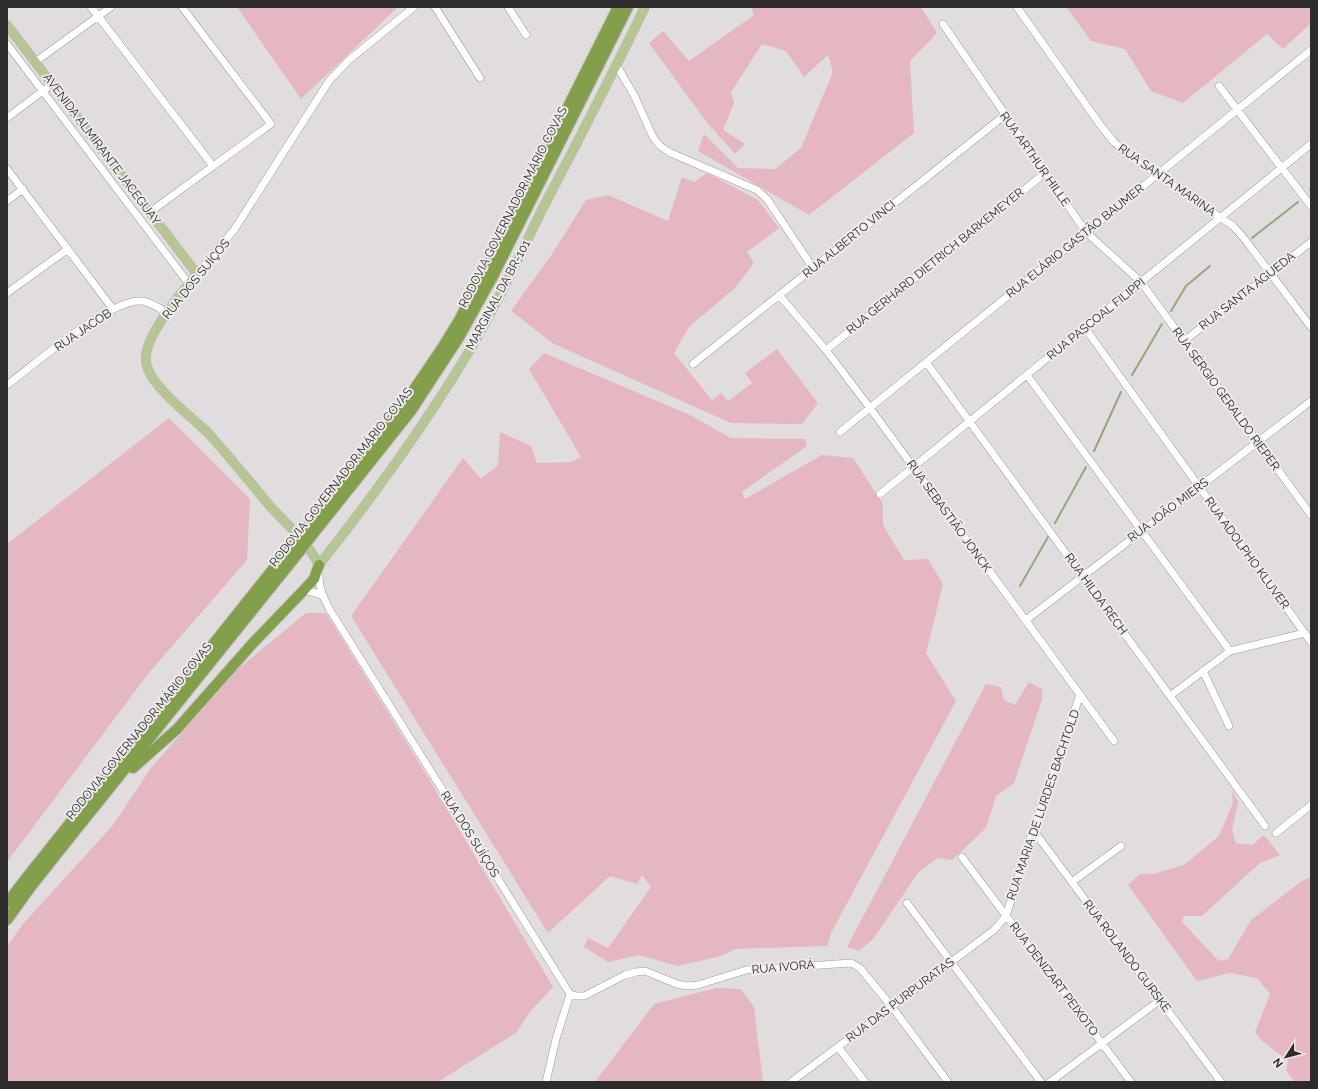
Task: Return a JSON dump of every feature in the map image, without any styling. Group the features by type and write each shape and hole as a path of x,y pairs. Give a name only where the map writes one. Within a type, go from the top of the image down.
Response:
{"highway":[{"name":"RODOVIA GOVERNADOR MÁRIO COVAS","path":"307,535 406,401 458,322 486,270 618,7"},
{"name":"RODOVIA GOVERNADOR MÁRIO COVAS","path":"7,903 297,547 411,411 458,339 493,276 628,7"},
{"name":"RODOVIA GOVERNADOR MÁRIO COVAS","path":"7,920 30,888 112,786 297,547"},
{"path":"112,786 176,729 253,643 314,579 319,565"}],"main road":[{"name":"MARGINAL DA BR-101","path":"319,565 389,473 474,343 505,288 542,211 646,7"},
{"name":"AVENIDA ALMIRANTE JACEGUAY","path":"7,24 197,274"},
{"name":"RUA DOS SUÍÇOS","path":"197,274 167,313 147,349 146,362 149,375 160,388 207,432 228,455 269,505 311,550 319,565"}],"street":[{"path":"91,7 213,166"},
{"path":"35,62 111,7"},
{"path":"150,212 271,124 182,7"},
{"name":"RUA DOS SUÍÇOS","path":"197,274 225,242 241,220 328,81 349,60 414,7"},
{"path":"435,7 480,78"},
{"path":"508,7 526,35"},
{"name":"RUA SANTA MARINA","path":"1017,7 1108,136 1127,154 1239,231 1311,327"},
{"name":"RUA ARTHUR HILLE","path":"943,24 1086,232 1141,282"},
{"name":"AVENIDA ALMIRANTE JACEGUAY","path":"7,44 190,284"},
{"name":"RUA ELÁRIO GASTÃO BAUMER","path":"840,432 1311,50"},
{"path":"616,66 634,95 656,143 661,148 671,153 757,190 767,199 813,268"},
{"path":"7,118 52,84"},
{"path":"1219,86 1311,206"},
{"name":"RUA ALBERTO VINCI","path":"693,364 1005,115"},
{"name":"RUA PASCOAL FILIPPI","path":"880,494 1311,144"},
{"path":"7,169 113,309"},
{"name":"RUA GERHARD DIETRICH BARKEMEYER","path":"826,350 1045,173"},
{"path":"7,201 23,190"},
{"name":"RUA SANTA ÁGUEDA","path":"1184,341 1311,242"},
{"path":"7,293 68,249"},
{"name":"RUA SÉRGIO GERALDO RIEPER","path":"1141,282 1311,515"},
{"name":"RUA SEBASTIÃO JONCK","path":"779,295 826,350 870,408 1114,741"},
{"name":"RUA JACOB","path":"7,385 76,332 113,309 131,302 141,301 150,303 167,313"},
{"name":"RUA ADOLPHO KLUVER","path":"1085,328 1311,642"},
{"name":"RUA HILDA RECH","path":"926,362 1265,826"},
{"path":"1027,375 1230,651"},
{"name":"RUA JOÃO MIERS","path":"1026,620 1311,401"},
{"name":"RUA DOS SUÍÇOS","path":"319,565 319,581 323,596 345,635 570,994"},
{"path":"304,590 323,596"},
{"path":"1170,696 1230,651 1304,633"},
{"path":"1203,671 1229,726"},
{"name":"RUA MARIA DE LURDES BACHTOLD","path":"1006,916 1033,830 1080,695"},
{"path":"1276,833 1311,805"},
{"name":"RUA ROLANDO GURSKE","path":"1033,830 1221,1082"},
{"path":"1072,882 1121,846"},
{"name":"RUA DENIZART PEIXOTO","path":"962,856 1131,1082"},
{"path":"907,903 1041,1082"},
{"name":"RUA DAS PURPURATAS","path":"791,1082 994,930 1006,916"},
{"name":"RUA IVORÁ","path":"570,994 584,996 625,975 636,972 645,971 677,984 687,986 698,985 746,970 852,962 860,968 892,1007 948,1082"},
{"path":"546,1082 556,1039 570,994"},
{"path":"1050,1082 1160,1000"},
{"path":"838,1047 865,1082"}],"shaded area":[{"path":"237,7 398,7 301,99"},
{"path":"751,7 921,7 937,33 910,61 914,133 809,215 698,151 704,134 738,168 775,169 801,148 833,72 828,55 804,77 786,51 762,44 731,92 734,103 723,130 745,144 735,154 705,120 649,43 663,31 689,61 754,15"},
{"path":"1066,7 1311,7 1311,23 1283,49 1267,34 1183,103 1151,91 1125,49 1091,41"},
{"path":"707,173 758,200 779,228 747,252 754,263 735,288 689,327 674,353 712,400 721,393 728,401 752,383 745,373 777,349 818,403 802,424 731,423 554,344 511,311 552,254 586,200 608,195 668,221 682,177 694,182"},
{"path":"544,353 690,415 731,438 805,439 807,446 742,492 745,499 822,455 853,458 883,504 883,525 904,560 928,559 943,584 926,653 956,701 831,933 827,946 735,949 721,956 678,966 639,955 608,962 584,947 588,938 608,948 651,887 642,875 637,884 610,876 548,933 351,616 463,458 481,479 498,465 500,432 531,446 537,463 571,462 581,457 529,369"},
{"path":"169,418 250,499 247,560 148,674 7,862 7,544"},
{"path":"306,613 326,613 429,779 553,987 529,1013 517,1032 438,1082 7,1082 7,946 23,924 113,825 151,768 238,669"},
{"path":"1029,682 1042,689 1042,700 1014,783 996,796 986,828 952,860 937,858 918,873 873,939 859,951 847,947 986,684 1001,687 1004,700 1015,705"},
{"path":"1232,789 1238,803 1232,830 1236,843 1252,845 1264,835 1280,855 1260,863 1202,916 1184,916 1182,922 1219,961 1228,959 1251,920 1302,881 1311,877 1311,1082 1295,1082 1286,1071 1288,1061 1260,1039 1255,1032 1270,994 1257,978 1229,973 1197,981 1128,885 1140,874 1153,874 1184,865 1219,836 1233,803"},
{"path":"716,988 741,989 754,1007 763,1082 595,1082 654,1004"}],"waterway":[{"path":"1252,238 1298,202"},
{"path":"1171,311 1186,286 1210,266"},
{"path":"1132,375 1162,324"},
{"path":"1094,451 1121,392"},
{"path":"1055,523 1086,467"},
{"path":"1020,586 1048,537"}]}
